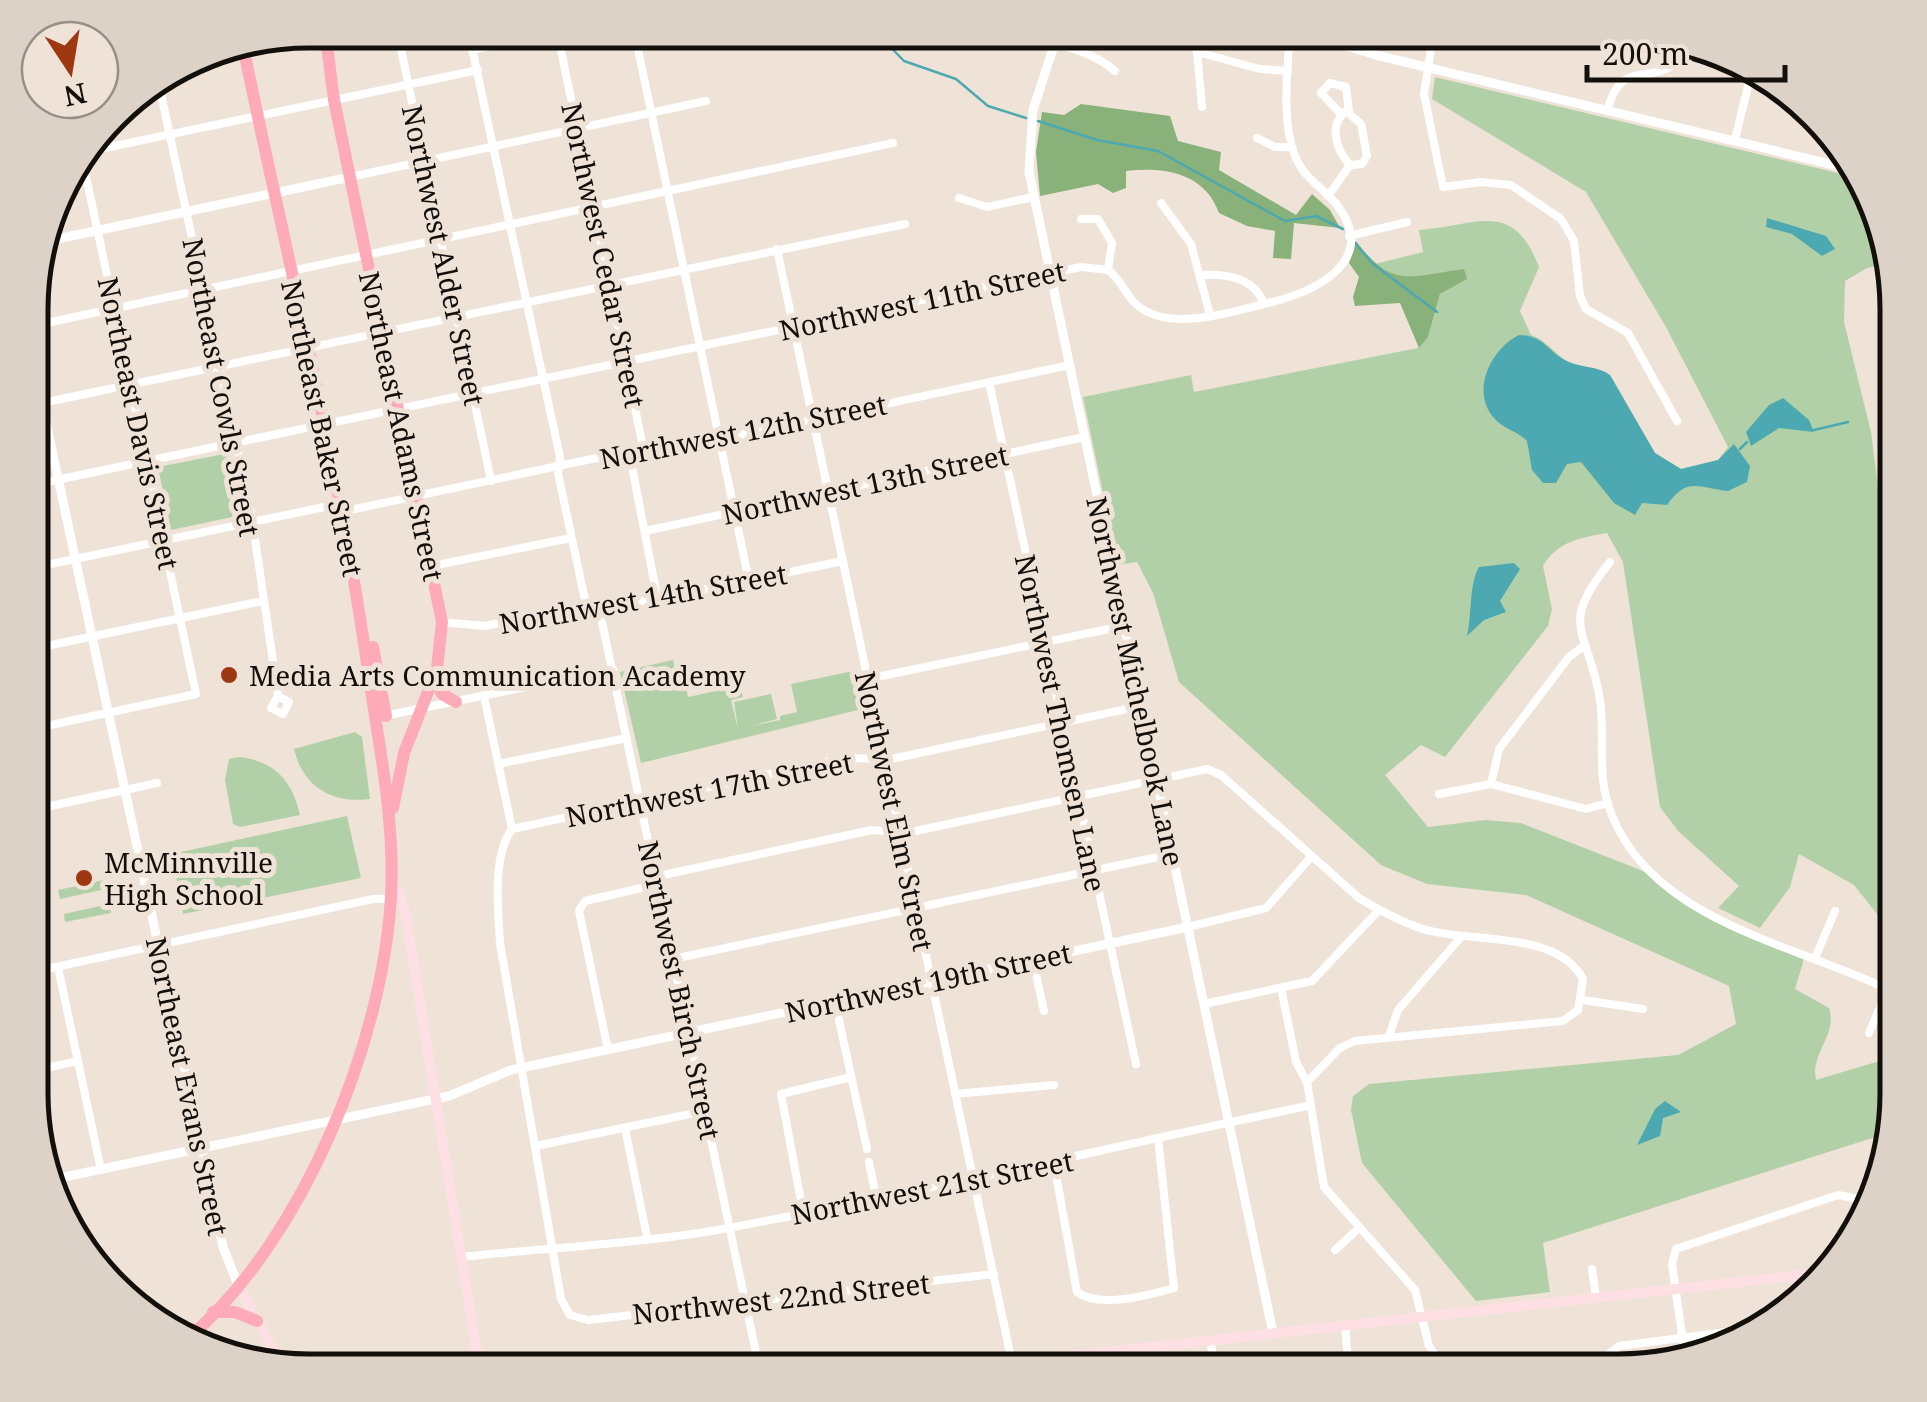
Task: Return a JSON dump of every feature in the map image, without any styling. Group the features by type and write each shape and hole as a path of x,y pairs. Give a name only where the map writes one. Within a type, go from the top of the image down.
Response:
{"highway":[{"name":"Northeast Adams Street","path":"327,48 334,100 442,622 434,678 404,753 391,817"},
{"name":"Northeast Baker Street","path":"245,56 354,577 380,717 391,817"},
{"path":"434,678 442,694 456,702"},
{"path":"197,1330 238,1285 297,1197 337,1119 373,1010 390,899 391,817"},
{"path":"213,1312 236,1312 256,1321"}],"main road":[{"path":"391,878 405,910 477,1354"},
{"path":"1108,1354 1806,1274"},
{"path":"238,1285 274,1351"}],"street":[{"name":"Northwest Alder Street","path":"401,48 490,480"},
{"path":"481,48 472,50 512,224 586,605"},
{"name":"Northwest Cedar Street","path":"563,48 642,442 632,468 657,596"},
{"path":"638,48 749,580"},
{"name":"Northwest Michelbook Lane","path":"1052,48 1030,134 1034,197 1274,1333"},
{"path":"1060,48 1104,61 1115,71"},
{"path":"1081,219 1098,219 1112,243 1108,270 1133,302 1153,314 1170,318 1210,314 1264,304 1326,283 1344,262 1349,236 1342,212 1306,176 1291,147 1290,48"},
{"path":"1358,48 1835,165"},
{"path":"1431,48 1424,94 1443,187 1481,182 1511,185 1560,218 1574,241 1580,296 1586,309 1628,332 1677,421"},
{"path":"1202,108 1197,52 1249,67 1288,71"},
{"path":"1608,108 1613,89 1623,78 1672,68 1680,59"},
{"path":"103,149 478,70"},
{"path":"1735,139 1749,83"},
{"name":"Northeast Cowls Street","path":"161,94 252,522 278,696"},
{"path":"58,239 652,116 706,101"},
{"path":"1328,196 1350,165 1362,164 1368,152 1361,124 1345,113 1336,140 1350,165"},
{"path":"1256,138 1275,147 1291,147"},
{"path":"47,323 893,143"},
{"name":"Northeast Davis Street","path":"86,174 196,694 108,713"},
{"path":"959,198 986,207 1034,197"},
{"path":"1161,203 1191,244 1210,314"},
{"path":"1349,236 1407,222"},
{"path":"47,402 456,314 905,224"},
{"name":"Northwest Elm Street","path":"777,249 1010,1354"},
{"name":"Northwest 11th Street","path":"47,482 1050,273 1091,265 1108,270"},
{"path":"1200,275 1244,280 1259,290 1264,304"},
{"name":"Northwest 12th Street","path":"47,565 329,506 340,508 417,496 620,454 637,455 719,440 1070,365"},
{"name":"Northwest Thomsen Lane","path":"989,382 1136,1064"},
{"name":"Northwest 13th Street","path":"645,531 1084,437"},
{"name":"Northeast Evans Street","path":"47,441 223,1247 238,1285"},
{"path":"432,566 571,538"},
{"name":"Northwest 14th Street","path":"442,622 484,626 842,561"},
{"path":"1610,562 1583,598 1579,613 1601,704 1602,773 1608,803 1643,863 1679,896 1879,985"},
{"path":"47,646 263,601"},
{"name":"Northwest Birch Street","path":"599,608 756,1354"},
{"path":"867,679 1123,626"},
{"path":"1491,784 1499,749 1569,657 1584,646"},
{"path":"380,717 612,669"},
{"path":"484,696 512,829 506,837 499,890 499,928 553,1247"},
{"name":"Northwest 17th Street","path":"512,829 844,758 884,760 1140,706"},
{"path":"48,726 108,713"},
{"path":"498,764 627,738"},
{"path":"608,1050 580,904 657,881 663,875 872,830 900,833 1202,770 1217,772 1312,857 1379,910 1420,928 1517,943 1560,956 1583,979 1583,1000 1572,1016 1554,1023 1355,1040 1340,1048 1306,1082"},
{"path":"48,806 157,783"},
{"path":"1439,794 1491,784 1586,809 1608,803"},
{"path":"673,960 1172,854"},
{"name":"Northwest 19th Street","path":"62,1178 435,1098 522,1068 1266,908 1312,857"},
{"path":"48,969 390,899"},
{"path":"1204,1004 1319,977 1379,910"},
{"path":"1815,958 1835,911"},
{"path":"1389,1036 1398,1010 1461,937"},
{"path":"1033,960 1044,1012"},
{"path":"58,967 102,1170"},
{"path":"1281,988 1296,1062 1306,1082 1307,1106 1324,1187 1415,1290 1425,1316 1429,1346 1436,1354"},
{"path":"1583,1000 1642,1009"},
{"path":"835,1002 867,1149"},
{"path":"1869,1033 1879,1015"},
{"path":"48,1068 78,1061"},
{"path":"803,1212 781,1094 851,1077"},
{"path":"955,1094 1054,1085"},
{"name":"Northwest 21st Street","path":"462,1257 730,1228 1307,1106"},
{"path":"536,1146 705,1111"},
{"path":"624,1128 647,1237"},
{"path":"1054,1162 1077,1292 1102,1299 1157,1293 1174,1288 1158,1138"},
{"path":"869,1162 876,1197"},
{"path":"1683,1346 1673,1256 1686,1242 1838,1195 1857,1199"},
{"path":"1335,1250 1359,1228"},
{"name":"Northwest 22nd Street","path":"553,1247 561,1300 570,1315 588,1320 994,1274"},
{"path":"1592,1270 1596,1297"},
{"path":"1345,1325 1348,1354"},
{"path":"1608,1354 1613,1348 1722,1333"},
{"path":"1210,1340 1213,1354"}],"green space":[{"path":"1435,77 1841,174 1860,209 1875,266 1845,281 1844,322 1871,432 1879,495 1879,917 1854,885 1799,854 1790,887 1760,928 1718,908 1739,886 1678,831 1660,807 1623,562 1607,533 1570,542 1543,566 1552,609 1548,626 1445,757 1421,745 1385,775 1428,827 1485,820 1521,823 1643,871 1673,896 1804,959 1795,989 1829,1008 1831,1018 1817,1061 1816,1080 1879,1061 1875,1137 1543,1243 1550,1292 1476,1301 1362,1163 1351,1110 1353,1096 1369,1084 1678,1055 1736,1024 1729,986 1526,895 1427,884 1381,865 1179,682 1153,593 1137,562 1118,565 1083,397 1191,375 1194,392 1418,348 1428,337 1440,294 1466,279 1464,270 1402,280 1375,264 1423,252 1419,230 1492,221 1518,232 1539,267 1520,311 1531,335 1569,362 1610,375 1655,453 1681,469 1718,460 1728,447 1666,327 1586,192 1432,99"},
{"path":"1081,104 1170,116 1178,141 1221,152 1219,170 1296,215 1312,194 1330,210 1340,228 1294,223 1291,259 1273,258 1275,231 1247,226 1219,213 1212,199 1193,181 1154,170 1126,171 1126,188 1113,193 1098,184 1040,196 1036,152 1042,112 1064,115"},
{"path":"1356,241 1369,257 1392,273 1416,276 1464,269 1467,279 1440,294 1428,337 1419,348 1400,303 1355,306 1353,297 1359,277 1349,263"},
{"path":"229,453 242,515 171,530 158,467"},
{"path":"673,660 679,689 686,688 688,697 740,686 743,697 731,700 738,729 734,702 771,694 777,719 751,726 780,720 780,716 797,712 791,684 858,670 866,708 641,763 620,672"},
{"path":"355,732 362,737 370,799 343,799 321,790 304,774 294,749"},
{"path":"239,757 263,763 280,775 292,792 300,815 240,827 233,824 225,780 229,759"},
{"path":"347,816 361,878 183,914 172,854"},
{"path":"104,880 106,889 60,899 58,890"},
{"path":"109,904 111,913 65,922 64,914"}],"water":[{"path":"1767,218 1826,236 1835,249 1822,256 1792,234 1766,227"},
{"path":"1519,335 1541,341 1562,359 1610,375 1655,453 1681,469 1718,460 1734,444 1750,466 1747,482 1728,491 1687,487 1667,505 1642,503 1635,515 1614,503 1581,462 1567,464 1556,483 1543,483 1532,470 1527,441 1494,418 1484,396 1492,360"},
{"path":"1783,398 1809,420 1814,432 1779,428 1751,446 1746,432 1769,405"},
{"path":"1514,563 1520,569 1500,601 1506,612 1484,620 1467,636 1479,567"},
{"path":"1665,1101 1681,1112 1663,1118 1660,1136 1637,1145 1655,1109"}],"waterway":[{"path":"891,48 904,61 956,79 988,106 1026,118"},
{"path":"1038,121 1097,140 1158,151 1285,221 1316,216 1343,229"},
{"path":"1355,243 1373,264 1437,312"},
{"path":"1814,430 1848,422"},
{"path":"1740,449 1747,442"}],"place":[{"name":"Media Arts Communication Academy","path":"229,675"},
{"name":"McMinnville High School","path":"84,878"}]}
